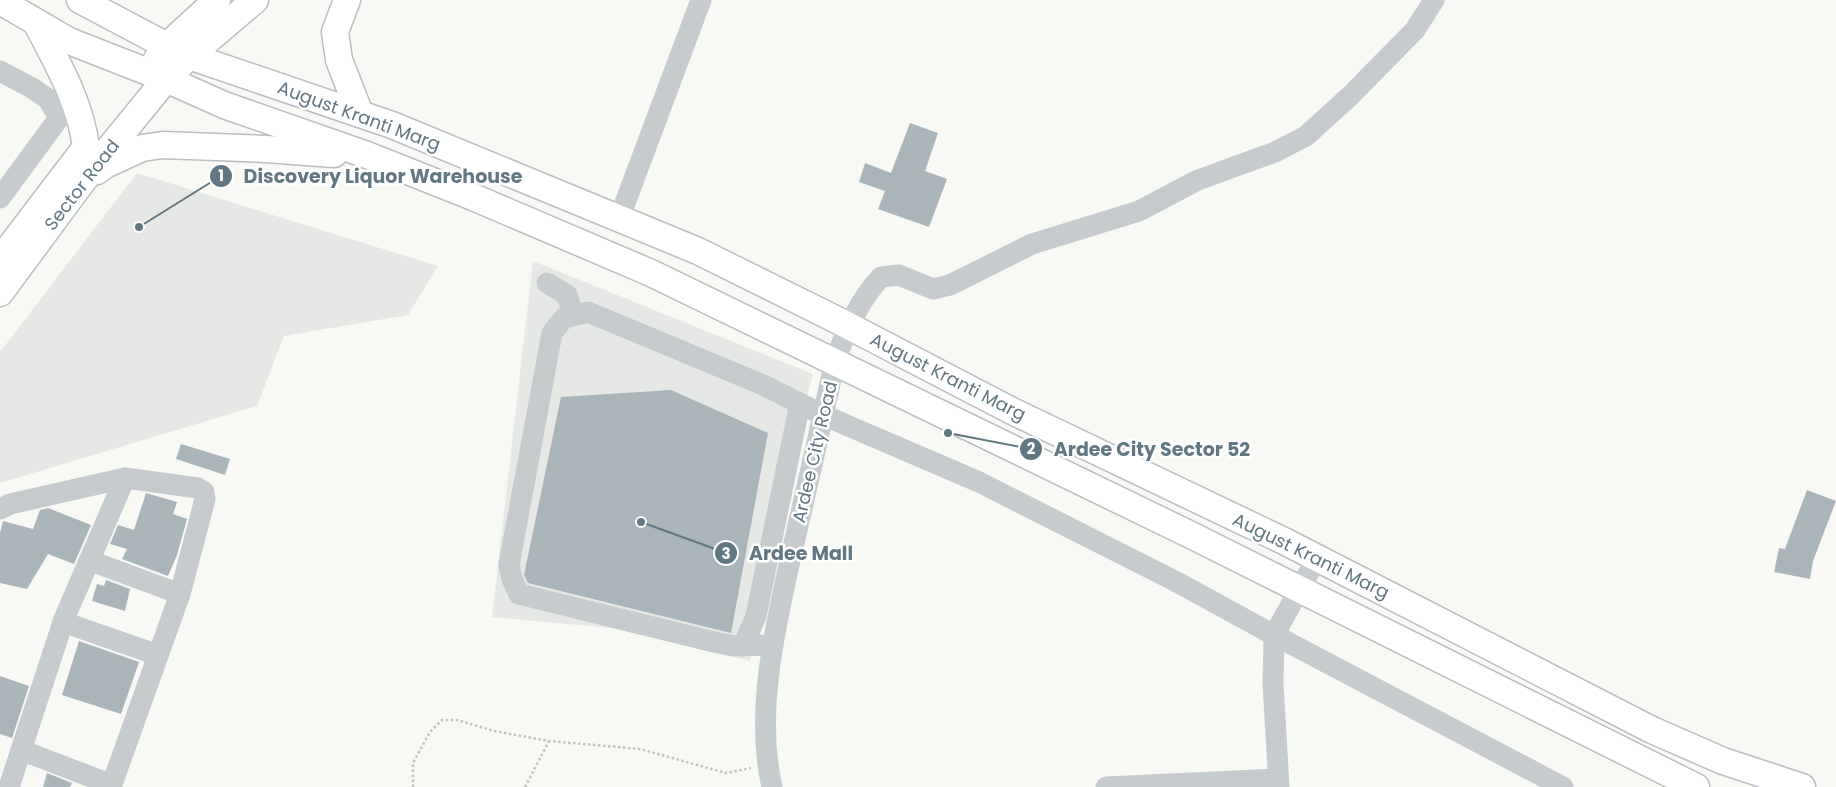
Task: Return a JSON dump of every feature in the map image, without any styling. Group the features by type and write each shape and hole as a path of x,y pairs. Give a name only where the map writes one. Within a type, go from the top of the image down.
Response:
{"main road":[{"name":"August Kranti Marg","path":"80,0 178,51 392,125 698,251 848,325 1012,411 1317,558 1652,730 1723,761 1802,787"},
{"path":"178,51 217,0"},
{"path":"178,51 255,0"},
{"path":"347,0 335,32 339,60 360,114"},
{"name":"August Kranti Marg","path":"0,1 69,41 156,75 224,105 367,155 472,197 651,273 1299,588 1696,787"},
{"name":"Sector Road","path":"0,260 86,147 81,117 71,92 36,22"},
{"name":"Sector Road","path":"0,293 82,182 156,75 178,51"},
{"path":"82,182 105,165 142,148 163,145 367,155"}],"street":[{"path":"619,218 701,0"},
{"name":"Ardee City Road","path":"772,787 767,765 766,715 772,645 835,361 848,325 875,283 881,277 899,275 933,289 950,285 1032,244 1139,211 1198,180 1274,152 1306,136 1350,96 1415,30 1434,0"},
{"path":"0,70 32,88 48,100 59,118"},
{"path":"0,198 59,118 71,92"},
{"path":"547,283 567,295 572,315"},
{"path":"772,645 743,646 714,642 519,594 512,579 509,565 552,333 564,318 588,312 761,384 823,414 979,482 1175,581 1274,636 1563,787"},
{"path":"743,646 756,616 800,403"},
{"path":"9,787 63,622 125,478"},
{"path":"0,524 5,507 125,478 198,488 204,492 205,499 180,594 111,786 21,750"},
{"path":"1106,787 1279,783 1273,683 1274,636 1317,558"},
{"path":"90,561 180,594"},
{"path":"63,622 158,654"}],"path":[{"path":"413,787 413,763 430,732 442,720 457,720 494,731 549,741 640,749 726,773 767,765"},
{"path":"525,787 549,741"}],"shaded area":[{"path":"137,173 438,266 408,315 284,336 257,406 0,483 0,352"},
{"path":"533,261 813,374 799,426 750,661 612,628 492,617"}],"building":[{"path":"910,123 938,133 925,171 947,179 929,227 878,209 885,191 859,182 865,163 891,173"},
{"path":"671,390 768,433 731,633 528,583 524,575 561,397"},
{"path":"181,444 230,459 225,475 176,459"},
{"path":"1807,490 1836,501 1813,561 1810,579 1774,572 1779,548 1785,549"},
{"path":"146,493 177,502 173,514 187,519 177,555 168,576 122,559 127,549 110,544 118,525 134,530"},
{"path":"48,508 91,525 74,564 48,554 27,589 0,583 0,533 3,521 33,529 40,510"},
{"path":"106,580 130,589 125,611 92,601 97,584 104,586"},
{"path":"79,641 139,662 121,714 62,695"},
{"path":"0,676 29,686 12,738 0,734"},
{"path":"47,773 72,783 70,787 43,787"}],"place":[{"name":"Discovery Liquor Warehouse","path":"139,227"},
{"name":"Ardee City Sector 52","path":"948,433"},
{"name":"Ardee Mall","path":"641,522"}]}
